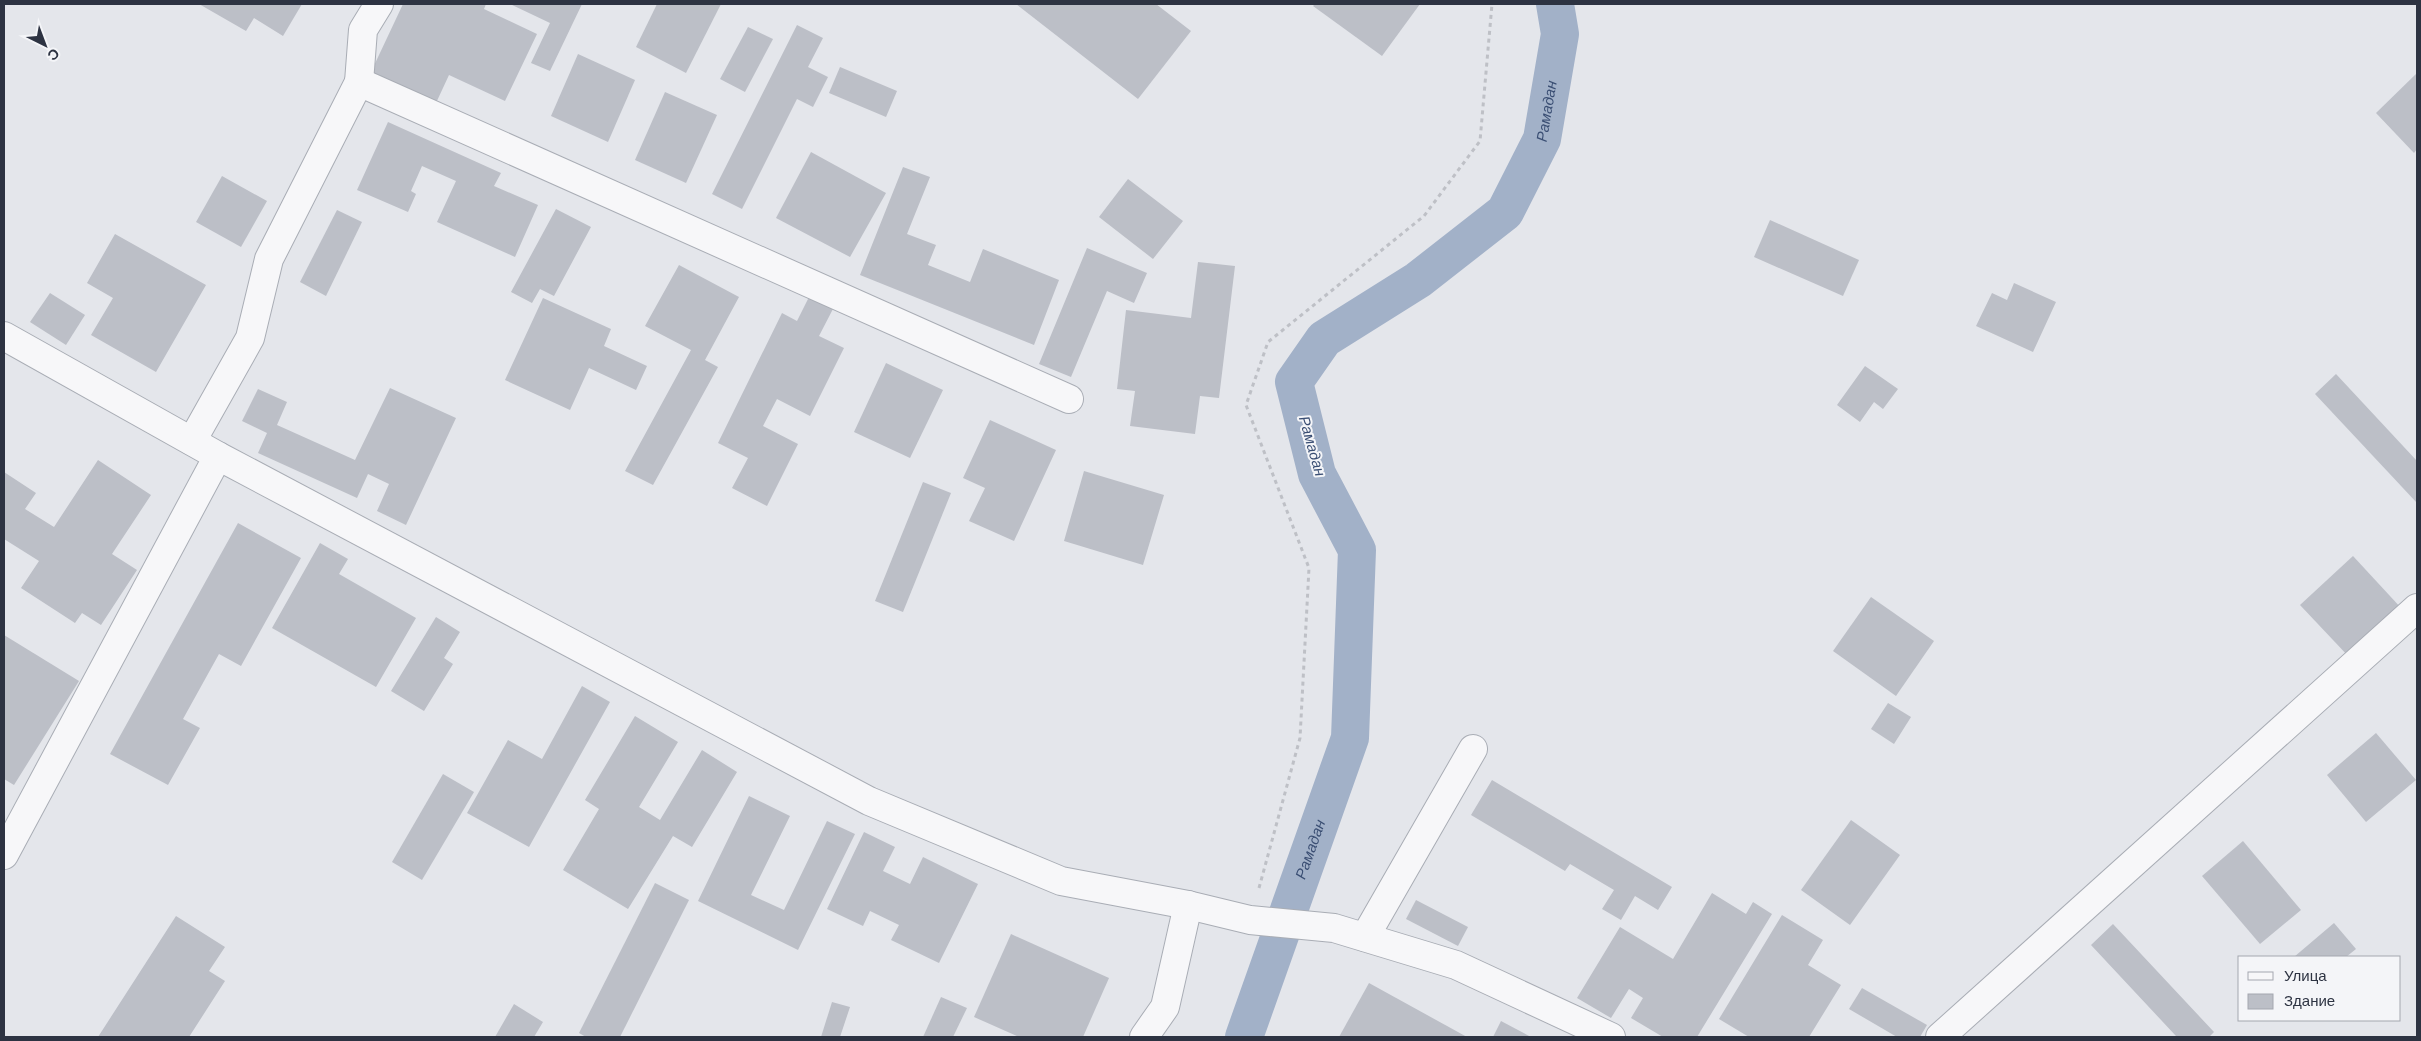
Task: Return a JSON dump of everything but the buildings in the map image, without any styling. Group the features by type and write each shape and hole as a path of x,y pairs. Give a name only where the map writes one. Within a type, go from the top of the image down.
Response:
{"street":[{"path":"192,441 250,338 269,259 359,82 364,30 379,4"},
{"path":"359,82 1069,399"},
{"path":"4,336 218,456 869,802 1061,881 1188,905 1250,920 1334,928 1456,965 1610,1037"},
{"path":"4,856 218,456"},
{"path":"1940,1037 2417,608"},
{"path":"1365,937 1473,749"},
{"path":"1144,1037 1165,1006 1188,905"}],"path":[{"path":"1250,920 1300,738 1310,568 1246,405 1268,342 1424,216 1480,141 1492,4"}],"waterway":[{"name":"Рамадан","path":"1244,1037 1350,738 1357,550 1317,474 1294,382 1324,339 1418,280 1505,212 1542,139 1560,34 1555,4"}]}
